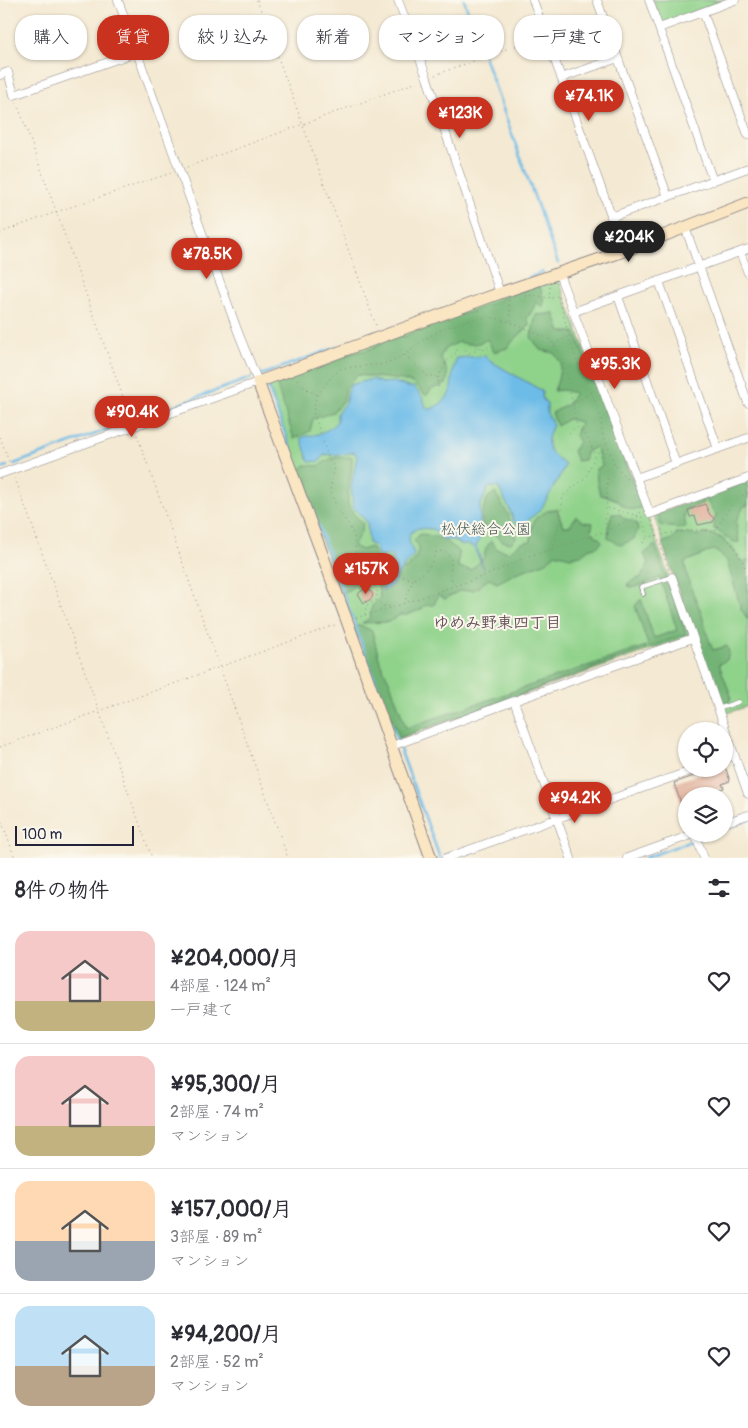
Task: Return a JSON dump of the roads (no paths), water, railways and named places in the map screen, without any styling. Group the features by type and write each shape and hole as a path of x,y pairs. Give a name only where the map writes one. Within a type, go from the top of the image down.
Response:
{"street":[{"path":"118,0 123,15"},
{"path":"398,0 502,290"},
{"path":"534,0 624,251"},
{"path":"598,0 603,15"},
{"path":"649,0 713,181"},
{"path":"659,28 735,0"},
{"path":"703,12 748,135"},
{"path":"0,75 8,72 14,96 115,60"},
{"path":"140,60 238,332 392,746 431,858"},
{"path":"562,78 612,60"},
{"path":"619,60 668,197"},
{"path":"611,217 748,168"},
{"path":"0,474 258,382 502,290 555,275 624,251 748,203"},
{"path":"685,227 748,403"},
{"path":"573,312 744,250 748,273"},
{"path":"555,275 573,312 632,480 650,514 748,478"},
{"path":"659,281 718,449"},
{"path":"618,296 676,464"},
{"path":"632,480 748,438"},
{"path":"672,578 718,709 727,729 748,794"},
{"path":"392,746 693,638"},
{"path":"514,701 571,858"},
{"path":"446,858 678,775"},
{"path":"733,820 748,814"},
{"path":"627,858 678,840"},
{"path":"698,842 704,858"}],"lane":[{"path":"644,594 641,587 672,578"},
{"path":"718,709 738,702"}],"water":[{"path":"485,356 542,391 542,398 547,404 547,413 553,425 548,438 549,448 565,465 564,468 540,510 522,526 514,522 498,487 489,487 480,506 480,540 476,546 484,569 474,548 469,545 461,545 453,540 444,540 433,529 418,528 410,533 409,536 409,542 414,555 392,584 383,591 383,587 393,577 395,564 391,555 379,557 374,545 369,544 367,522 353,507 351,487 357,456 354,452 324,455 320,461 309,462 301,438 324,432 337,422 337,413 345,403 350,385 372,379 382,383 394,382 414,387 422,397 427,409 431,409 446,399 450,393 457,358"}],"waterway":[{"path":"464,0 558,263"},
{"path":"528,278 543,272"},
{"path":"258,376 337,347"},
{"path":"135,420 251,378"},
{"path":"266,382 440,858"},
{"path":"14,464 128,422"},
{"path":"0,469 7,466"},
{"path":"733,826 748,820"},
{"path":"645,858 688,842"}],"district":[{"name":"ゆめみ野東四丁目","path":"497,623"}],"park label":[{"name":"松伏総合公園","path":"486,529"}]}
